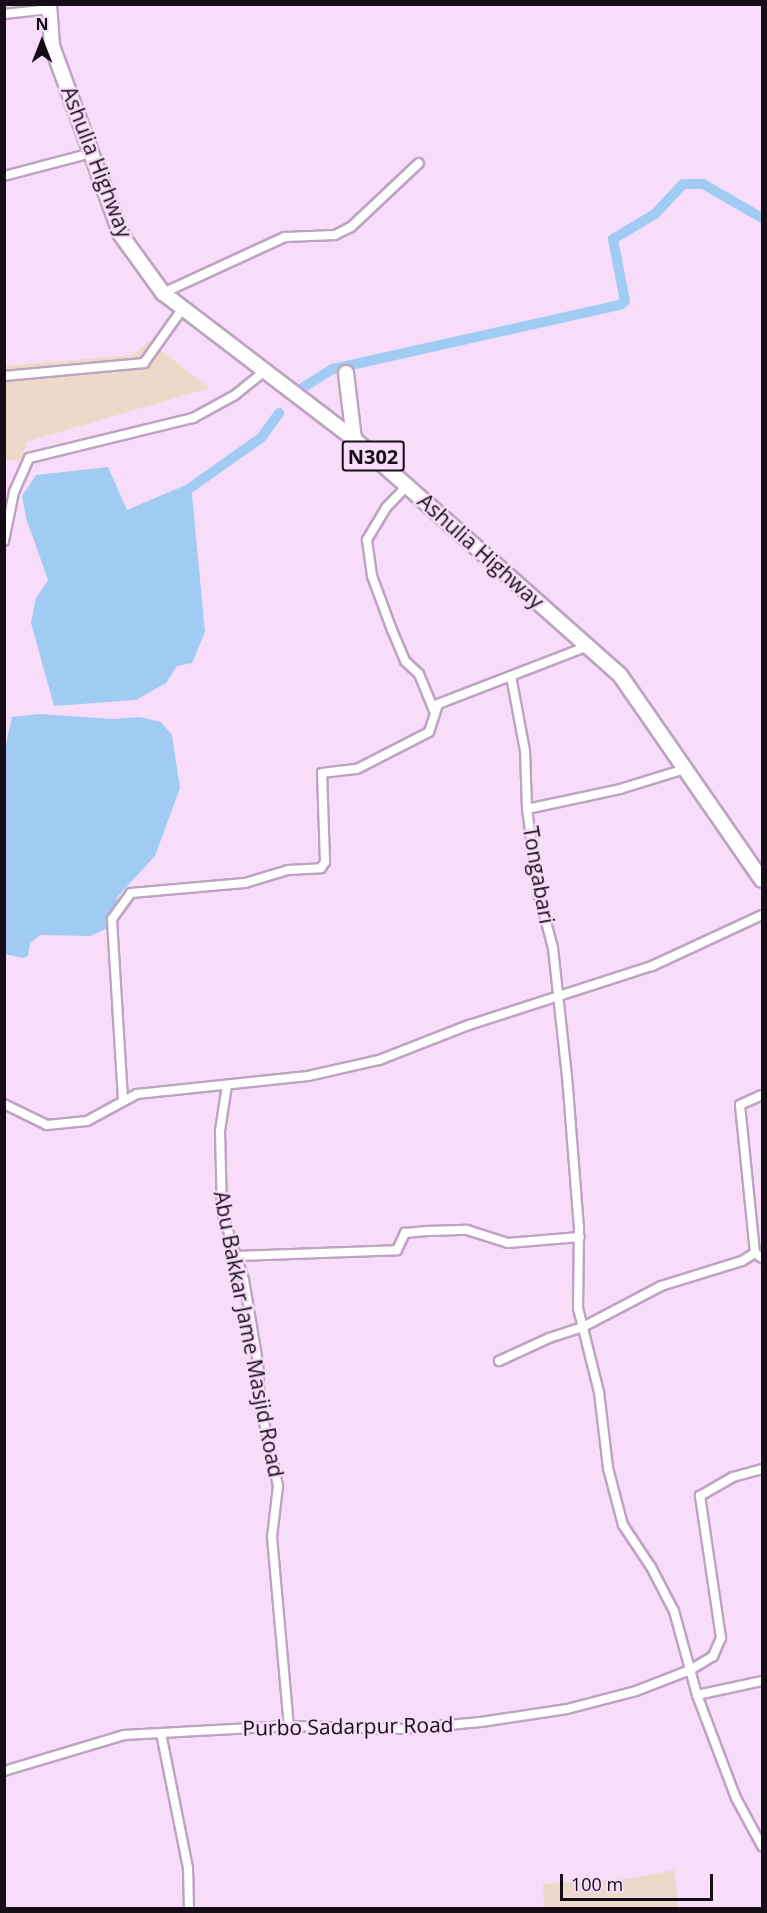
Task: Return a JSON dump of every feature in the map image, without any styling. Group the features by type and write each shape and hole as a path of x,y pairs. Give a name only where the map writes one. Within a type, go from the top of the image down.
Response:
{"highway":[{"name":"Ashulia Highway","path":"50,7 52,46 121,235 163,293 354,439 620,675 762,880"},
{"path":"346,373 354,439"}],"street":[{"path":"4,14 50,7"},
{"path":"4,176 91,153"},
{"path":"163,293 285,237 335,235 351,227 419,163"},
{"path":"4,376 144,363 183,308"},
{"path":"4,541 14,492 29,458 193,418 235,395 264,371"},
{"path":"407,486 386,507 367,540 372,576 392,630 405,661 419,674 435,713"},
{"path":"123,1100 112,955 112,919 122,902 131,893 245,883 288,870 321,868 325,862 320,776 357,769 429,732 438,704 588,646"},
{"path":"511,676 525,751 527,809"},
{"name":"Tongabari","path":"685,769 620,789 527,809 539,896 553,948 580,1238 578,1308 599,1392 608,1468 623,1525 651,1567 674,1611 697,1695 736,1798 762,1846"},
{"path":"4,1104 47,1125 87,1121 136,1094 308,1076 379,1060 556,996 652,966 762,915"},
{"name":"Abu Bakkar Jame Masjid Road","path":"226,1084 219,1162 226,1232 237,1256 250,1315 260,1404 278,1486 272,1537 289,1726"},
{"path":"498,1361 583,1327 661,1286 759,1256 740,1105 762,1095"},
{"path":"237,1256 398,1250 405,1233 430,1231 467,1230 508,1243 580,1238"},
{"name":"Purbo Sadarpur Road","path":"4,1771 124,1736 289,1726 405,1729 481,1722 567,1709 636,1690 690,1670 713,1656 721,1638 700,1496 733,1477 762,1469"},
{"path":"697,1695 762,1681"},
{"path":"161,1733 188,1868 189,1908"}],"shaded area":[{"path":"149,341 209,388 26,442 22,461 5,460 4,366 133,355"},
{"path":"675,1870 678,1908 544,1908 543,1884 631,1878"}],"water":[{"path":"108,467 127,510 188,484 192,494 205,632 192,663 177,666 166,683 136,700 54,706 31,623 36,598 48,580 26,518 22,496 36,475"},
{"path":"40,714 112,719 140,717 161,722 172,735 180,788 155,856 118,896 106,929 90,936 40,935 30,943 28,956 22,958 5,954 4,753 12,717"}],"waterway":[{"path":"299,390 333,369 620,305 625,301 613,239 655,214 683,184 703,184 762,218"},
{"path":"190,488 261,438 279,413"}]}
